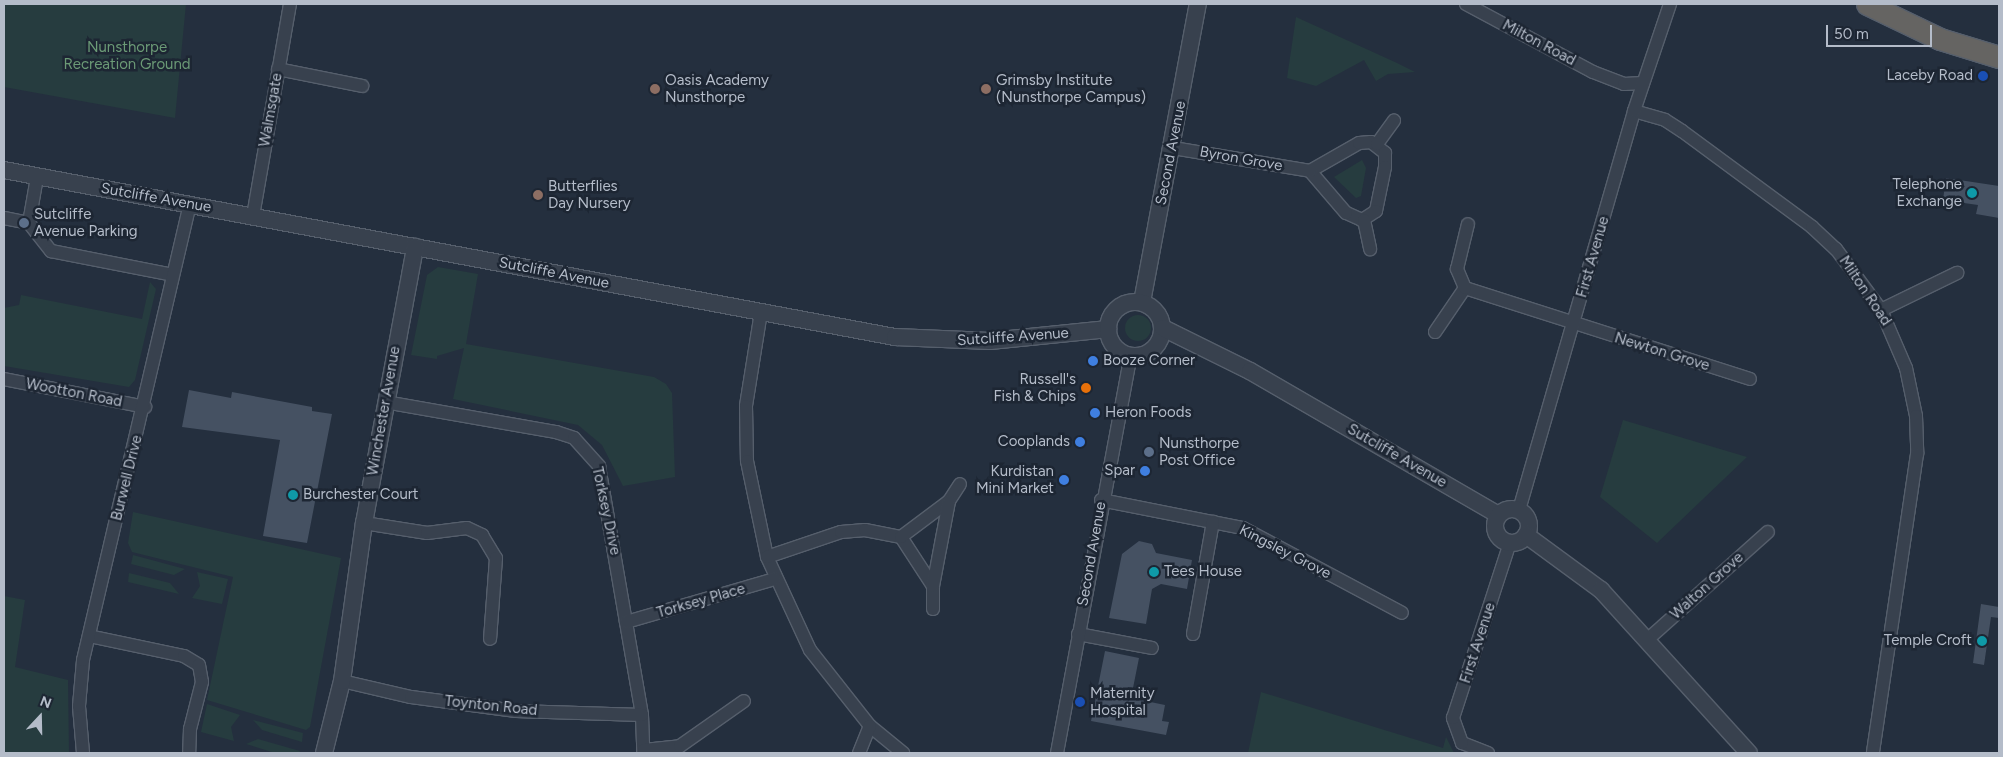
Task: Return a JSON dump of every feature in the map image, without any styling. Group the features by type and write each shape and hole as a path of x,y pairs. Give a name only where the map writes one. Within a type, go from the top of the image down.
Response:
{"highway":[{"path":"1867,4 1940,39 1999,57"}],"street":[{"name":"Walmsgate","path":"253,216 290,4"},
{"name":"Second Avenue","path":"1142,302 1173,148 1198,4"},
{"name":"Milton Road","path":"1466,4 1593,72 1624,84 1643,83"},
{"name":"First Avenue","path":"1519,510 1574,325 1634,111 1670,4"},
{"path":"278,68 362,86"},
{"name":"Milton Road","path":"1634,111 1666,120 1812,227 1854,269 1881,310 1906,368 1916,416 1917,454 1873,753"},
{"path":"1377,144 1394,121"},
{"path":"1359,143 1377,144 1385,158 1380,195 1373,216 1364,220 1346,213 1310,171 1359,143"},
{"name":"Byron Grove","path":"1173,148 1310,171"},
{"name":"Sutcliffe Avenue","path":"4,170 895,337 941,341 990,341 1108,330"},
{"path":"29,223 37,176"},
{"name":"Burwell Drive","path":"83,753 80,688 89,636 145,407 190,204"},
{"path":"4,218 29,223 51,251 173,275"},
{"path":"1364,220 1370,249"},
{"path":"1436,332 1465,288 1457,269 1468,224"},
{"name":"Winchester Avenue","path":"324,753 342,681 364,523 384,402 415,247"},
{"path":"1881,310 1957,273"},
{"name":"Newton Grove","path":"1465,288 1574,325 1750,378"},
{"path":"1142,302 1157,313 1163,328 1153,349 1131,355 1115,347 1108,330 1109,320 1121,306 1142,302"},
{"path":"761,312 747,398 747,461 767,557 775,579 810,650 870,726 903,753"},
{"name":"Sutcliffe Avenue","path":"1163,328 1250,371 1498,515"},
{"name":"Second Avenue","path":"1057,753 1102,500 1131,355"},
{"name":"Wootton Road","path":"4,379 145,407"},
{"name":"Torksey Drive","path":"384,402 556,432 574,438 587,449 599,466 642,715 644,751"},
{"path":"901,537 949,501 960,484"},
{"name":"Kingsley Grove","path":"1102,500 1243,528 1402,613"},
{"path":"933,609 933,586 949,501"},
{"path":"1510,509 1519,510 1528,520 1526,535 1510,543 1496,533 1498,515 1510,509"},
{"path":"1193,634 1213,522"},
{"path":"364,523 428,533 467,528 482,535 496,558 490,639"},
{"path":"767,557 842,532 865,530 901,537 933,586"},
{"name":"Walton Grove","path":"1647,640 1768,532"},
{"path":"1526,535 1601,590 1749,753"},
{"name":"First Avenue","path":"1488,753 1462,742 1453,718 1510,543"},
{"name":"Torksey Place","path":"626,622 775,579"},
{"path":"1078,634 1152,648"},
{"path":"89,636 184,656 199,664 202,682 190,729 189,753"},
{"name":"Toynton Road","path":"342,681 411,697 516,711 642,715"},
{"path":"644,751 680,746 744,700"},
{"path":"859,753 870,726"}],"green space":[{"name":"Nunsthorpe Recreation Ground","path":"4,4 186,4 175,118 4,87"},
{"path":"1296,17 1415,72 1388,74 1376,81 1364,60 1316,86 1287,78"},
{"path":"1362,160 1366,168 1361,196 1356,198 1334,177"},
{"path":"438,267 478,274 466,344 654,377 666,384 672,393 675,477 623,486 602,445 578,425 453,399 464,348 437,356 437,359 411,355 427,275"},
{"path":"150,282 156,289 135,380 129,387 4,366 4,308 19,305 21,295 142,319"},
{"path":"1138,315 1148,318 1151,328 1148,338 1138,341 1128,338 1125,328 1128,318"},
{"path":"1623,420 1747,457 1657,543 1600,497"},
{"path":"133,512 341,558 310,727 306,730 207,700 233,577 132,552 128,543"},
{"path":"133,555 185,569 174,575 131,564"},
{"path":"197,572 228,579 222,604 192,598 200,586"},
{"path":"129,573 170,583 179,594 128,582"},
{"path":"4,596 25,600 15,667 68,680 69,753 4,753"},
{"path":"1261,692 1443,748 1446,737 1454,753 1248,753"},
{"path":"207,704 240,715 231,727 234,741 201,732"},
{"path":"253,720 303,733 302,742 262,730"},
{"path":"258,739 300,751 299,753 275,753 246,744"}],"building":[{"name":"Telephone Exchange","path":"1946,178 1999,186 1999,218 1976,214 1978,205 1943,200"},
{"name":"Burchester Court","path":"189,390 231,398 232,392 312,407 312,411 332,414 307,543 263,536 280,440 182,427"},
{"name":"Tees House","path":"1139,541 1152,544 1156,553 1192,560 1187,589 1161,584 1152,589 1146,624 1109,618 1122,554"},
{"name":"Temple Croft","path":"1981,604 1999,607 1999,618 1991,617 1984,665 1973,663"},
{"path":"1105,651 1139,658 1131,698 1165,705 1162,721 1169,722 1166,735 1091,721"}],"place":[{"name":"Laceby Road","path":"1983,76"},
{"name":"Oasis Academy Nunsthorpe","path":"655,89"},
{"name":"Grimsby Institute (Nunsthorpe Campus)","path":"986,89"},
{"name":"Telephone Exchange","path":"1972,193"},
{"name":"Butterflies Day Nursery","path":"538,195"},
{"name":"Sutcliffe Avenue Parking","path":"24,223"},
{"name":"Booze Corner","path":"1093,361"},
{"name":"Russell's Fish & Chips","path":"1086,388"},
{"name":"Heron Foods","path":"1095,413"},
{"name":"Cooplands","path":"1080,442"},
{"name":"Nunsthorpe Post Office","path":"1149,452"},
{"name":"Spar","path":"1145,471"},
{"name":"Kurdistan Mini Market","path":"1064,480"},
{"name":"Burchester Court","path":"293,495"},
{"name":"Tees House","path":"1154,572"},
{"name":"Temple Croft","path":"1982,641"},
{"name":"Maternity Hospital","path":"1080,702"}]}
